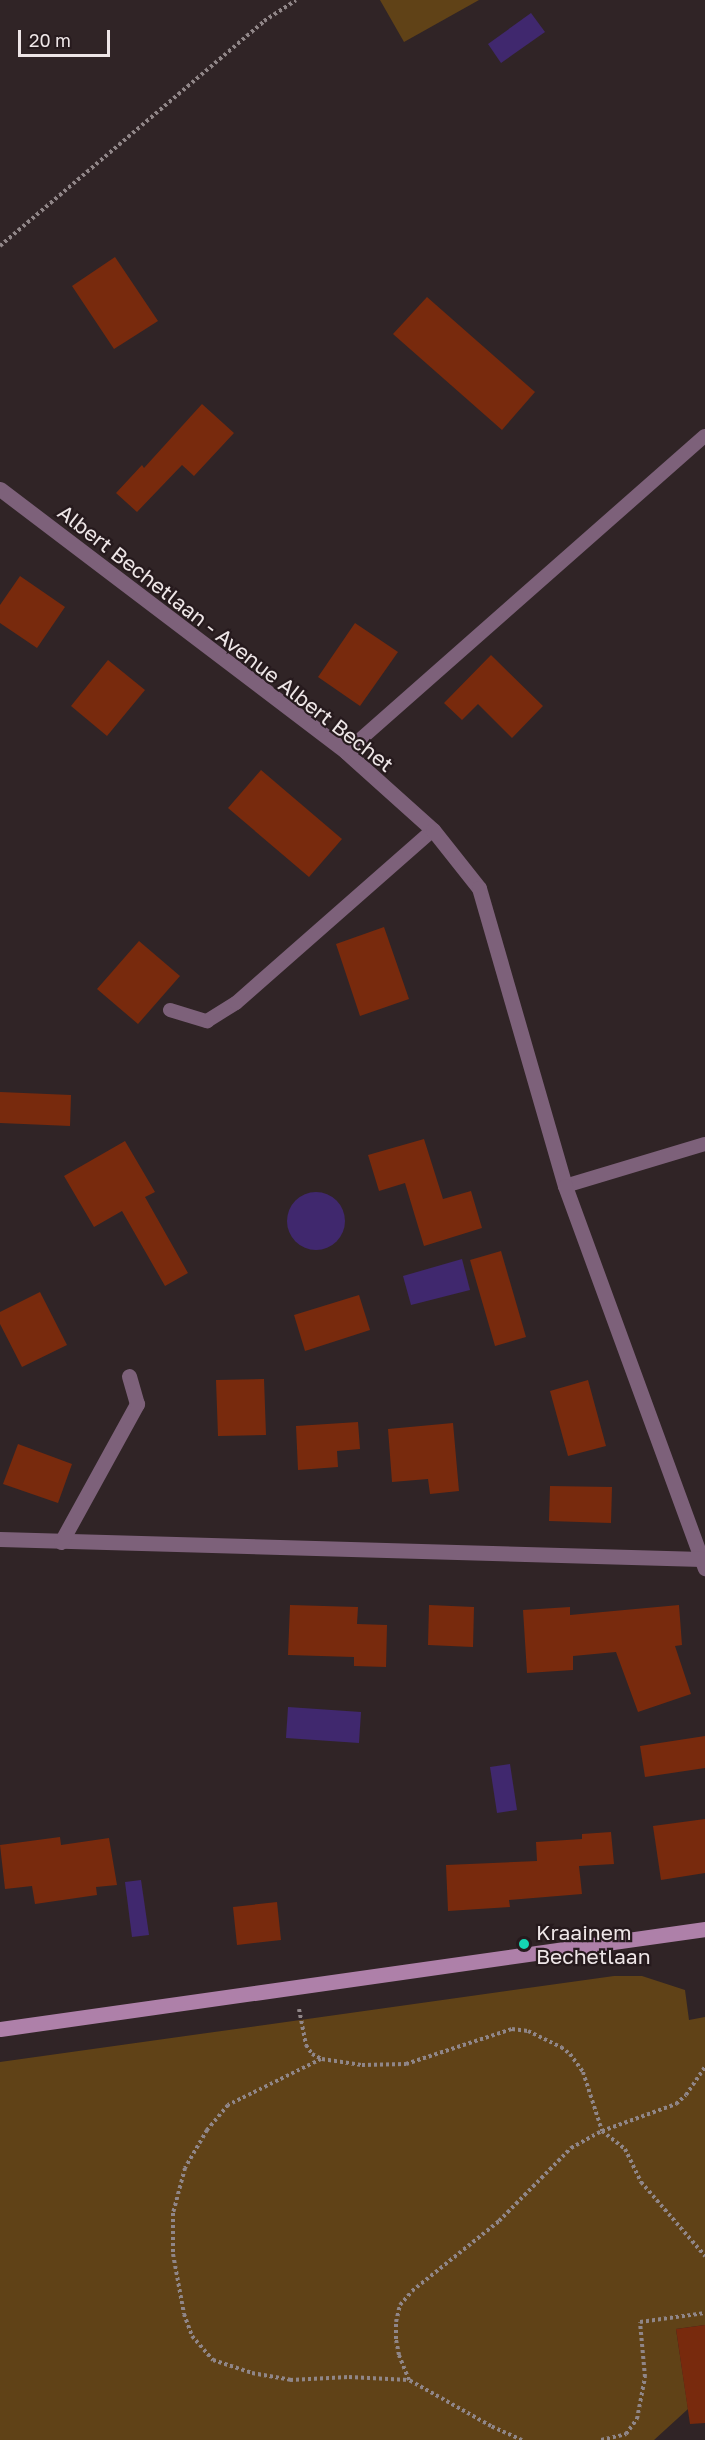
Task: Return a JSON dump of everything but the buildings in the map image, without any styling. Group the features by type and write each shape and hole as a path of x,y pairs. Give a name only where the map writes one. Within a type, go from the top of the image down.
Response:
{"street":[{"name":"Albert Bechetlaan - Avenue Albert Bechet","path":"0,489 346,752 433,830 479,888 565,1186 704,1564"},
{"path":"61,1542 137,1404 129,1376"},
{"path":"0,1539 704,1564"},
{"path":"0,2029 705,1930"}],"lane":[{"path":"346,752 705,436"},
{"path":"170,1010 207,1021 236,1003 433,830"},
{"path":"565,1186 705,1144"}],"path":[{"path":"0,246 264,21 296,0"},
{"path":"296,1987 306,2045 312,2054 322,2059 362,2065 406,2064 467,2046 504,2030 528,2031 561,2047 574,2059 588,2086 602,2131 625,2149 641,2182 705,2256"},
{"path":"322,2059 228,2105 207,2130 185,2168 173,2213 173,2254 184,2314 192,2336 213,2360 252,2373 290,2380 349,2377 409,2380 491,2426 522,2440"},
{"path":"409,2380 399,2355 396,2339 398,2313 405,2299 498,2221 571,2148 602,2131 676,2104 686,2095 705,2067"},
{"path":"601,2440 626,2434 637,2419 645,2377 640,2322 705,2313"}],"shaded area":[{"path":"380,0 479,0 404,42"},
{"path":"531,13 545,32 501,63 488,44"},
{"path":"316,1192 327,1194 337,1200 343,1210 345,1221 343,1232 337,1242 327,1248 316,1250 305,1248 295,1242 289,1232 287,1221 289,1210 295,1200 305,1194"},
{"path":"462,1259 470,1290 411,1305 403,1276"},
{"path":"288,1707 361,1712 359,1743 286,1738"},
{"path":"510,1764 517,1810 497,1813 490,1767"},
{"path":"141,1880 149,1935 132,1937 125,1882"},
{"path":"614,1976 642,1976 685,1990 689,2020 705,2017 705,2325 676,2329 688,2409 654,2440 0,2440 0,2062"}],"place":[{"name":"Kraainem Bechetlaan","path":"524,1944"}]}
